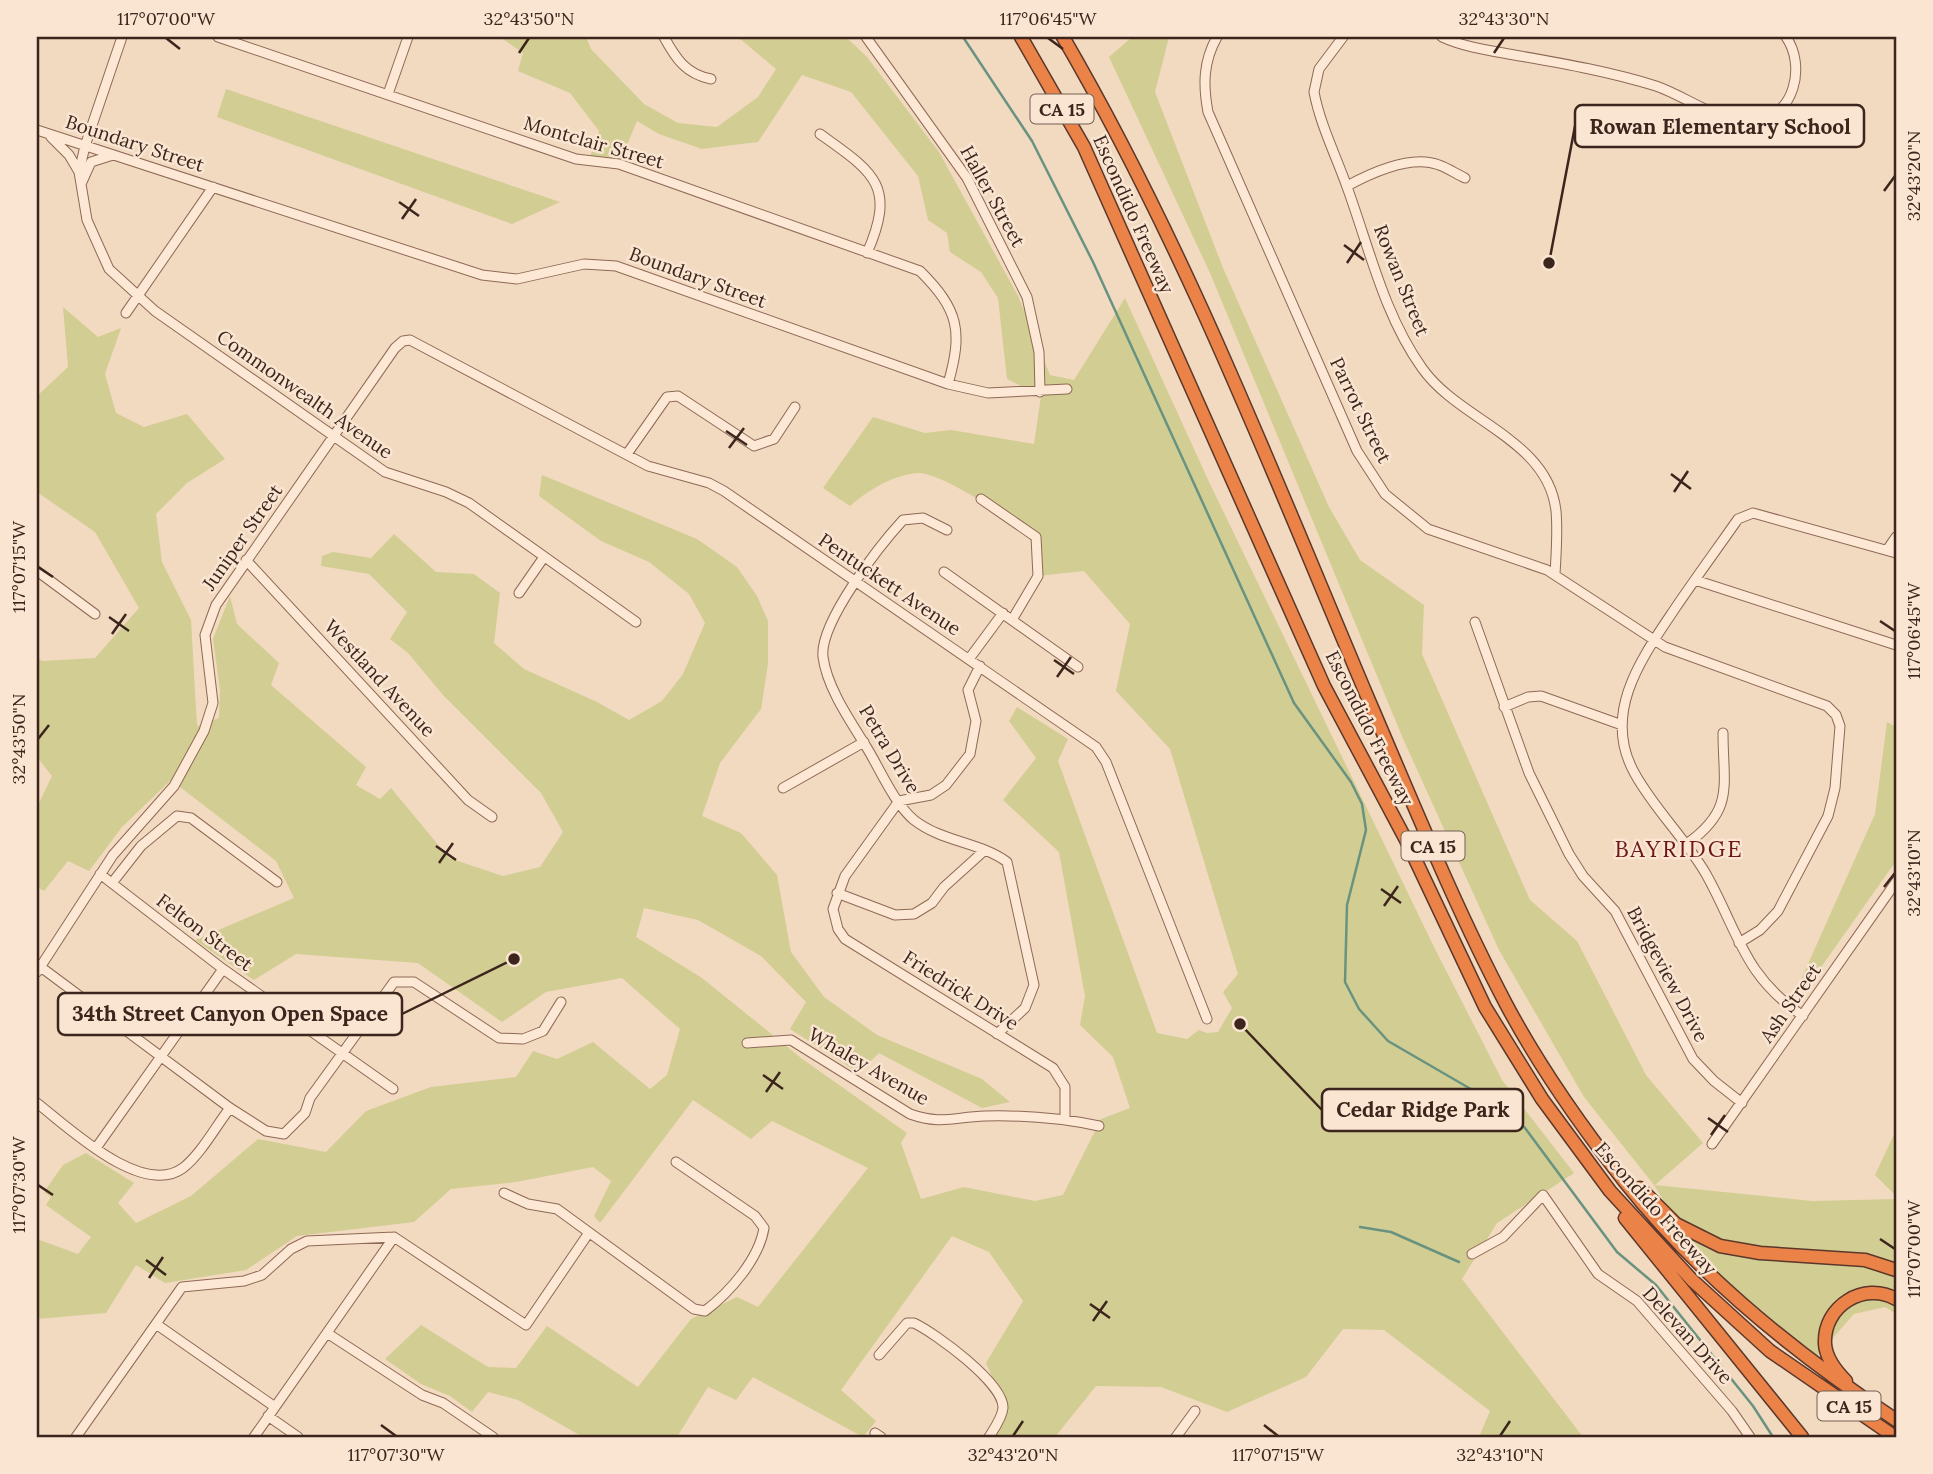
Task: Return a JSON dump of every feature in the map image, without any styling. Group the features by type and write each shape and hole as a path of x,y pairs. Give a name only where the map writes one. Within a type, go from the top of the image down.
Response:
{"highway":[{"name":"Escondido Freeway","path":"1021,37 1084,147 1324,687 1406,840 1485,1007 1573,1143 1636,1220 1736,1320 1798,1371 1896,1437"},
{"name":"Escondido Freeway","path":"1063,37 1140,179 1269,464 1419,817 1506,1004 1586,1129 1663,1226 1729,1291 1827,1374 1896,1420"},
{"path":"1586,1129 1676,1224 1720,1245 1760,1253 1864,1260 1896,1270"},
{"path":"1573,1143 1628,1223 1801,1437"},
{"path":"1878,1409 1837,1372 1829,1359 1826,1332 1838,1308 1862,1293 1875,1291 1896,1299"}],"street":[{"name":"Commonwealth Avenue","path":"122,37 85,146 79,172 87,220 109,269 137,296 333,438 385,472 446,492 469,503 636,622"},
{"name":"Montclair Street","path":"218,37 576,159 619,164 920,271 952,310 958,329 958,345 948,384"},
{"path":"387,94 408,37"},
{"path":"664,37 684,68 696,76 711,79"},
{"name":"Haller Street","path":"866,37 967,178 1027,297 1039,352 1040,392"},
{"name":"Parrot Street","path":"1217,37 1206,63 1204,89 1208,112 1357,451 1385,494 1428,529 1555,575 1653,641 1827,706 1836,715 1839,726 1835,788 1828,816 1778,911 1760,930 1739,943"},
{"name":"Rowan Street","path":"1343,37 1319,69 1314,92 1387,302 1406,342 1423,369 1465,410 1525,452 1540,469 1556,511 1555,575"},
{"path":"1442,37 1471,46 1606,72 1659,88 1733,120 1758,121 1777,111 1793,90 1797,63 1786,37"},
{"name":"Boundary Street","path":"40,131 482,275 517,279 584,264 616,266 948,384 988,393 1067,389"},
{"path":"40,131 60,144 79,172"},
{"path":"820,134 868,169 880,191 880,215 867,253"},
{"path":"81,188 91,162 113,155"},
{"path":"1347,186 1369,174 1414,162 1437,164 1465,178"},
{"path":"126,313 213,187"},
{"name":"Pentuckett Avenue","path":"395,348 403,341 421,344 648,466 716,487 1096,747 1106,762 1207,1019"},
{"name":"Juniper Street","path":"38,968 113,855 174,786 204,732 213,703 205,635 216,605 395,348"},
{"path":"626,454 667,397 678,396 754,446 774,439 795,407"},
{"path":"981,499 1036,537 1038,576 1012,620"},
{"path":"1802,1016 1766,987 1739,943 1688,843 1636,775 1626,754 1622,725 1628,684 1653,641 1738,519 1753,513 1892,552 1896,537"},
{"name":"Petra Drive","path":"947,530 923,518 903,520 830,624 823,656 831,683 863,742 899,802 913,819 934,832 985,850 1007,862 1033,971 1032,996 1026,1008 997,1034"},
{"path":"519,593 544,558"},
{"name":"Westland Avenue","path":"246,560 468,800 492,817"},
{"path":"37,571 95,614"},
{"path":"944,572 1079,667"},
{"path":"1695,580 1896,645"},
{"path":"969,659 1003,613"},
{"name":"Bridgeview Drive","path":"1475,622 1529,773 1569,854 1583,876 1615,911 1693,1059 1714,1081 1742,1103"},
{"path":"980,666 968,690 976,721 970,754 946,785 931,795 899,802 845,876 837,893 894,915 915,914 932,903 944,887 985,850"},
{"path":"1504,707 1528,697 1541,696 1622,725"},
{"path":"1688,843 1709,828 1724,800 1723,733"},
{"path":"783,788 863,742"},
{"path":"112,884 141,846 177,816 191,818 277,882"},
{"name":"Felton Street","path":"100,874 223,970 393,1089"},
{"name":"Ash Street","path":"1712,1144 1896,882"},
{"name":"Friedrick Drive","path":"837,893 835,920 845,939 1053,1068 1061,1079 1066,1095 1065,1119"},
{"path":"38,968 230,1108 266,1131 284,1134 305,1113 310,1098 394,982 414,982 499,1038 523,1039 542,1031 561,1002"},
{"path":"96,1148 223,970"},
{"name":"Whaley Avenue","path":"747,1043 791,1040 910,1114 932,1122 984,1116 1065,1119 1099,1126"},
{"path":"37,1103 127,1169 163,1174 185,1167 230,1108"},
{"path":"504,1192 528,1204 557,1209 694,1309 705,1311 726,1295 762,1241 764,1228 755,1216 676,1162"},
{"name":"Delevan Drive","path":"1472,1254 1495,1244 1543,1195 1598,1274 1637,1301 1732,1411 1750,1437"},
{"path":"76,1437 182,1287 244,1282 262,1275 291,1249 307,1241 394,1237 526,1325 588,1234"},
{"path":"254,1437 394,1237"},
{"path":"879,1355 907,1323 920,1326 967,1360 997,1391 1003,1410 989,1437"},
{"path":"156,1324 275,1408"},
{"path":"327,1333 422,1395 443,1403 493,1437"},
{"path":"1176,1437 1195,1411"},
{"path":"268,1416 298,1437"}],"shaded area":[{"path":"500,37 586,37 591,49 644,104 678,123 717,127 758,97 776,69 738,37 846,37 867,57 939,152 1018,296 1050,375 1074,380 1125,298 1210,484 1434,947 1502,1080 1574,1173 1497,1223 1462,1279 1583,1437 1479,1437 1490,1411 1384,1330 1343,1329 1306,1377 1227,1412 1161,1387 1096,1386 1055,1437 992,1437 1006,1410 986,1363 1023,1301 989,1252 952,1236 841,1390 876,1421 863,1437 753,1377 736,1400 708,1387 677,1437 583,1437 518,1400 488,1392 472,1412 450,1396 421,1384 385,1359 421,1325 488,1367 516,1368 547,1326 638,1387 691,1319 737,1297 758,1307 868,1168 772,1121 751,1139 693,1100 600,1223 594,1216 611,1181 593,1167 516,1182 451,1189 414,1222 297,1236 246,1270 165,1283 136,1265 106,1313 37,1319 37,1239 78,1254 91,1237 46,1205 51,1197 44,1192 63,1165 86,1153 134,1183 118,1203 136,1223 191,1196 258,1139 326,1152 366,1111 431,1087 516,1077 533,1051 557,1059 593,1042 650,1089 667,1075 680,1029 622,978 546,992 502,1022 418,963 296,954 254,980 195,940 294,898 276,861 171,780 122,827 89,871 68,861 44,891 37,887 37,807 52,776 37,757 37,657 42,661 95,658 139,608 95,532 37,492 37,396 68,367 63,307 98,337 121,328 105,374 116,413 144,427 187,414 225,459 187,483 156,514 162,562 191,620 197,726 219,718 220,690 213,639 230,596 237,624 279,663 271,685 366,767 356,785 380,799 391,788 449,858 503,876 540,867 563,832 541,793 443,695 408,653 390,639 407,612 369,574 321,566 322,556 333,552 371,558 394,534 436,572 474,574 500,593 494,643 524,669 597,702 629,720 662,701 683,674 705,623 689,594 649,562 601,541 539,496 542,475 697,539 737,567 757,596 768,621 768,664 761,709 720,763 702,816 741,833 777,875 791,952 824,997 877,1035 982,1079 1010,1102 982,1108 879,1053 859,1073 790,1029 806,1002 761,956 698,920 644,908 636,937 702,978 801,1058 907,1133 901,1143 921,1199 964,1187 1035,1201 1063,1195 1101,1119 1130,1108 1113,1057 1080,1025 1085,996 1059,852 1003,800 1036,758 1009,721 1017,707 1068,739 1058,761 1157,1033 1187,1039 1199,1030 1207,1033 1218,1032 1232,1008 1223,992 1238,974 1170,749 1116,691 1130,624 1084,571 1038,576 1036,537 943,480 917,473 898,477 873,489 850,506 823,488 873,417 925,433 951,430 1034,444 1041,396 1007,379 998,298 981,272 950,252 947,233 928,220 918,176 851,92 802,75 758,142 702,149 659,134 637,121 619,164 589,160 599,131 570,93 518,71 523,53"},
{"path":"1132,37 1169,37 1155,92 1223,268 1329,507 1360,560 1424,605 1422,654 1530,900 1577,941 1646,1075 1703,1143 1655,1185 1812,1201 1896,1199 1896,1314 1885,1307 1854,1314 1816,1357 1735,1288 1690,1244 1654,1185 1584,1097 1499,950 1404,741 1210,273 1109,57"},
{"path":"226,89 560,202 512,224 217,117"},
{"path":"1887,722 1896,727 1896,861 1800,997 1795,993 1875,814"},
{"path":"1896,1130 1896,1196 1875,1175"}],"waterway":[{"path":"963,37 1032,141 1093,262 1294,703 1351,782 1362,804 1366,830 1347,905 1345,982 1359,1009 1388,1041 1507,1110 1525,1128 1617,1252 1656,1285 1753,1406 1773,1437"},
{"path":"1360,1227 1391,1232 1459,1262"}],"place":[{"name":"Rowan Elementary School","path":"1549,263"},
{"name":"34th Street Canyon Open Space","path":"514,959"},
{"name":"Cedar Ridge Park","path":"1240,1024"}],"district":[{"name":"BAYRIDGE","path":"1679,848"}]}
